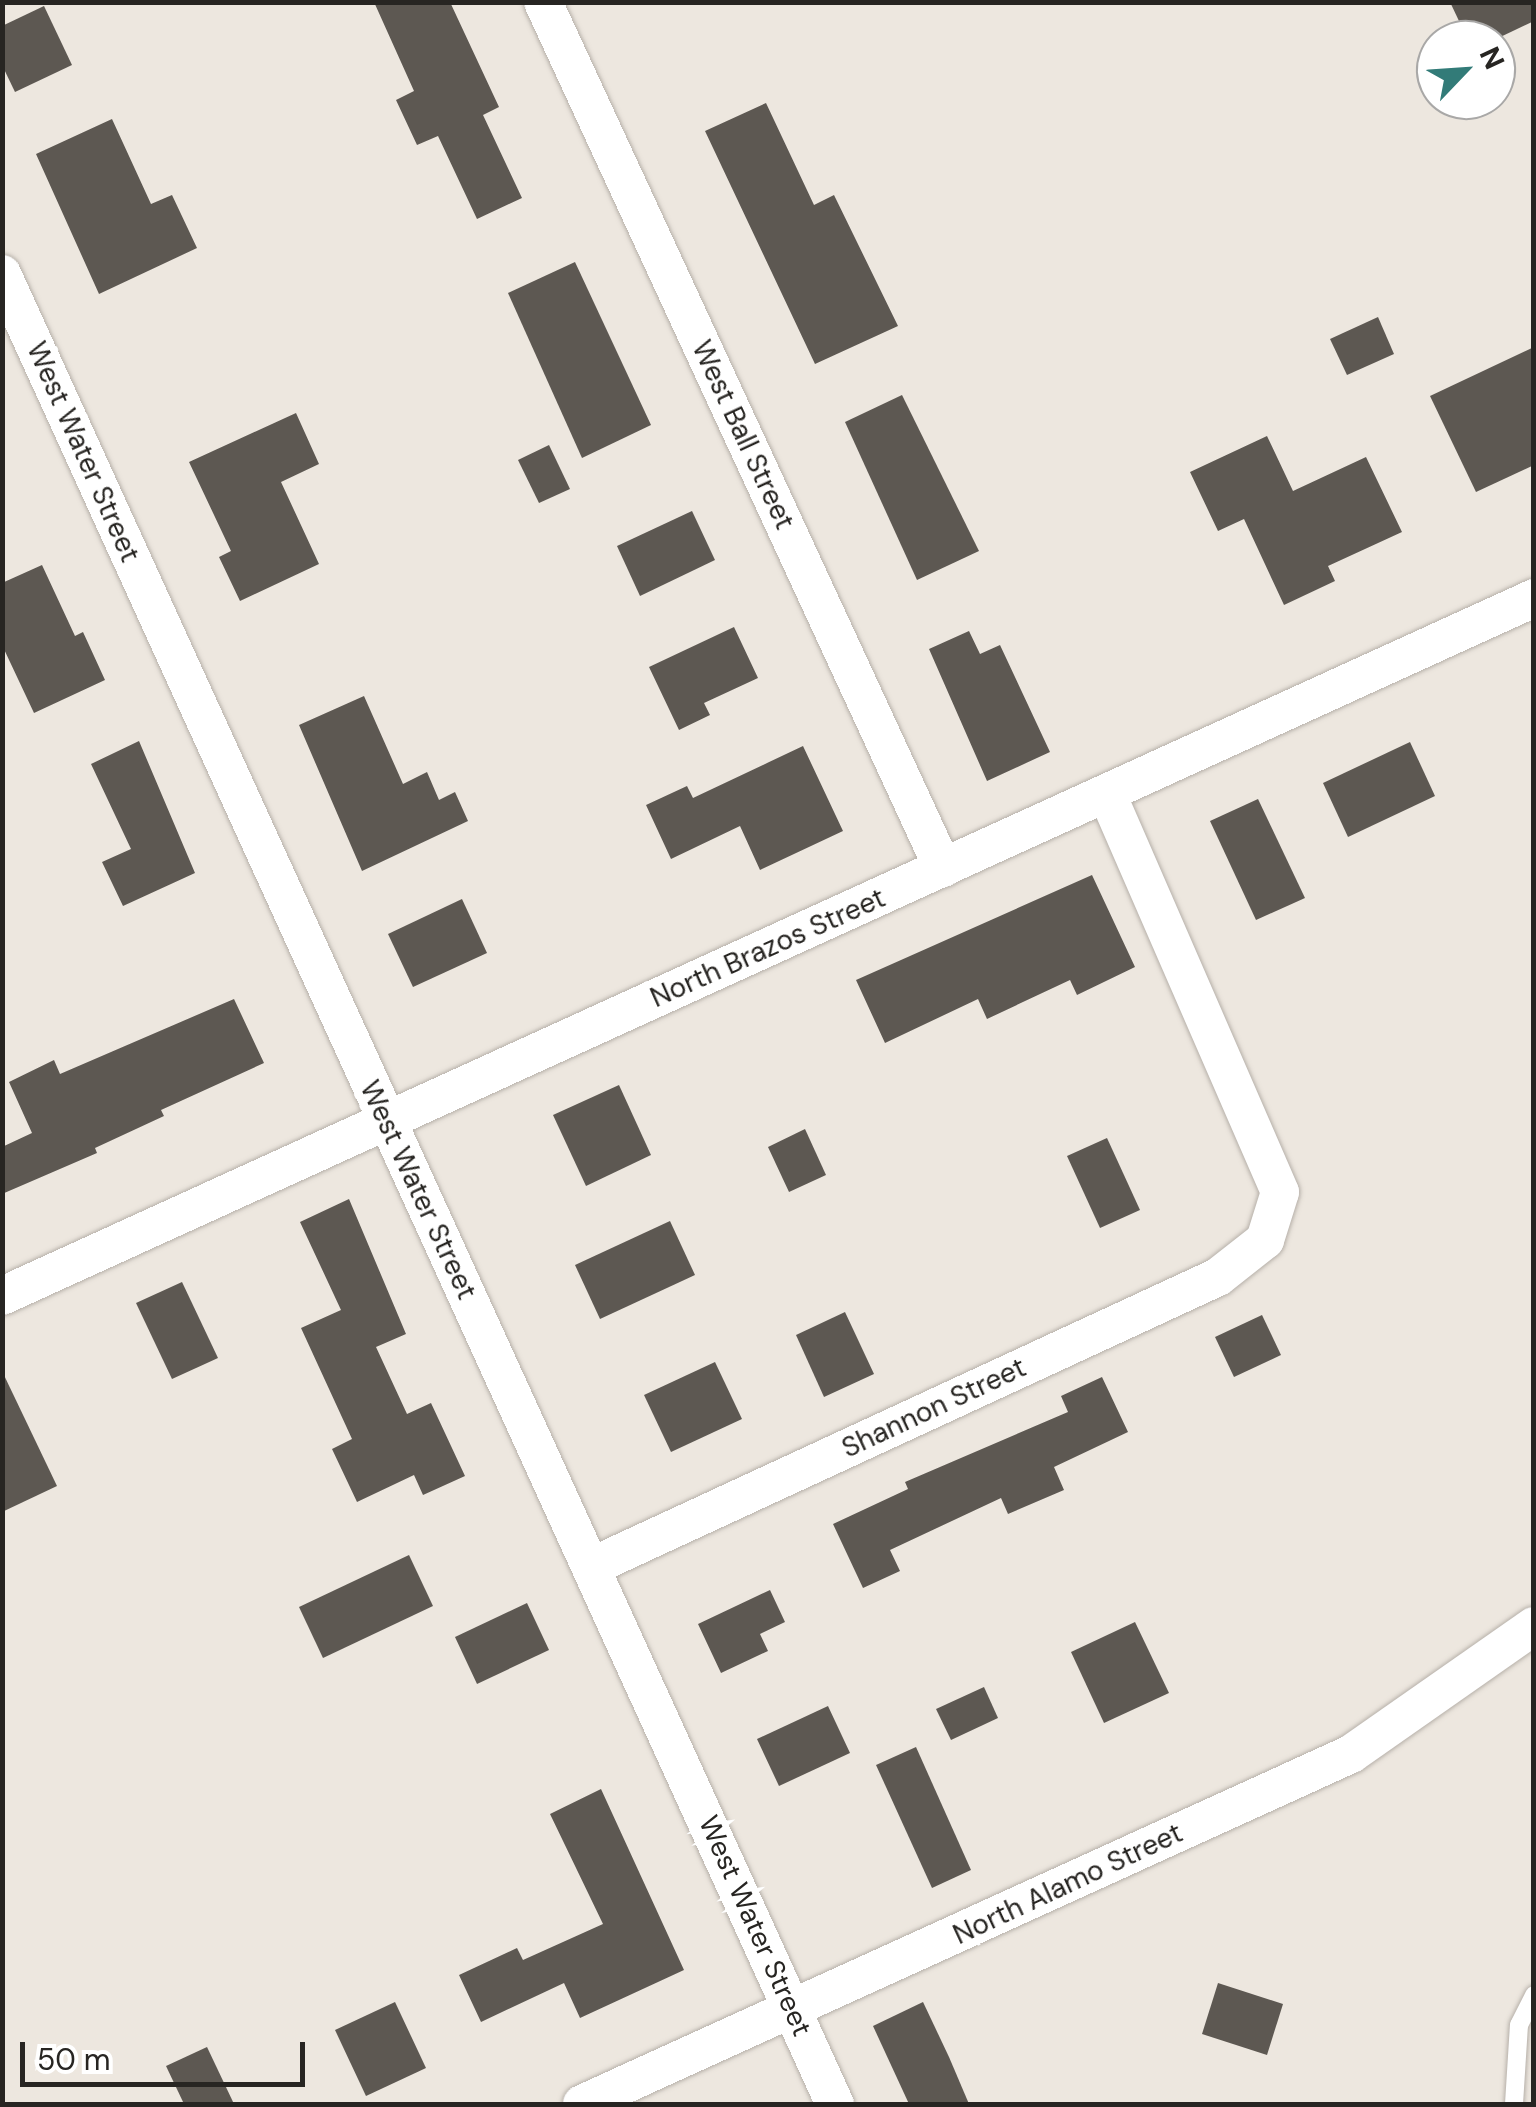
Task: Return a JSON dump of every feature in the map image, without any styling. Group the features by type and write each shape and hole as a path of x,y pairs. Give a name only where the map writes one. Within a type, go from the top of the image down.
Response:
{"street":[{"name":"West Ball Street","path":"542,2 944,868"},
{"name":"West Water Street","path":"2,274 385,1122 595,1565 835,2104"},
{"name":"North Brazos Street","path":"2,1296 1107,796 1534,598"},
{"name":"Shannon Street","path":"595,1565 1218,1277 1265,1240 1280,1192 1107,796"},
{"name":"North Alamo Street","path":"582,2104 1351,1754 1534,1626"}],"lane":[{"path":"1514,2104 1518,2025 1534,1995"}],"building":[{"path":"374,2 450,2 499,107 483,115 522,198 477,219 438,136 417,145 396,100 414,91"},
{"path":"1450,2 1534,2 1534,21 1516,30 1516,20 1459,20"},
{"path":"44,6 72,65 15,92 2,65 2,26"},
{"path":"766,103 814,205 834,195 898,326 815,364 705,131"},
{"path":"112,119 151,204 172,195 197,248 99,294 36,154"},
{"path":"575,262 651,425 582,458 508,293"},
{"path":"1378,317 1394,354 1347,375 1330,339"},
{"path":"1534,347 1534,465 1476,492 1430,396"},
{"path":"902,395 979,551 917,580 845,422"},
{"path":"296,413 319,464 281,482 319,564 240,601 219,557 231,551 189,462"},
{"path":"1267,436 1293,491 1366,457 1402,532 1328,566 1335,581 1284,605 1244,519 1218,531 1190,472"},
{"path":"549,445 570,489 539,503 518,460"},
{"path":"692,511 715,560 640,596 617,546"},
{"path":"42,565 75,636 83,632 105,680 34,713 2,645 2,583"},
{"path":"734,627 758,678 704,703 710,715 679,730 649,667"},
{"path":"969,631 980,654 1000,645 1050,752 987,781 929,649"},
{"path":"364,696 403,784 427,772 439,800 455,792 468,821 362,871 299,725"},
{"path":"139,741 195,873 123,906 102,862 131,849 91,764"},
{"path":"1410,742 1435,796 1348,837 1323,783"},
{"path":"803,746 843,831 760,870 740,826 671,859 646,805 687,786 693,798"},
{"path":"1258,799 1305,898 1256,920 1210,821"},
{"path":"1092,875 1135,967 1077,995 1070,980 987,1019 978,999 885,1043 856,980"},
{"path":"462,899 487,953 413,987 388,934"},
{"path":"234,999 264,1063 161,1110 164,1116 95,1148 97,1153 2,1194 2,1147 32,1133 9,1082 54,1060 60,1074"},
{"path":"619,1085 651,1155 586,1186 553,1115"},
{"path":"805,1129 826,1175 789,1192 768,1147"},
{"path":"1107,1138 1140,1210 1100,1228 1067,1156"},
{"path":"349,1199 406,1334 376,1347 407,1414 431,1403 465,1476 423,1495 414,1475 357,1502 332,1449 352,1439 301,1328 341,1310 300,1222"},
{"path":"670,1221 695,1275 600,1319 575,1265"},
{"path":"182,1282 218,1358 172,1379 136,1303"},
{"path":"845,1312 874,1374 824,1397 796,1335"},
{"path":"1262,1315 1281,1355 1234,1377 1215,1337"},
{"path":"715,1362 742,1419 671,1452 644,1395"},
{"path":"2,1371 57,1486 2,1512"},
{"path":"1102,1377 1128,1432 1054,1467 1064,1490 1008,1514 1001,1498 890,1550 900,1571 863,1588 833,1524 908,1489 905,1482 1068,1412 1061,1396"},
{"path":"409,1555 433,1606 323,1658 299,1607"},
{"path":"770,1590 785,1622 760,1634 768,1651 721,1673 698,1624"},
{"path":"527,1603 549,1650 477,1684 455,1637"},
{"path":"1135,1622 1169,1693 1104,1723 1071,1652"},
{"path":"984,1687 998,1718 951,1740 936,1709"},
{"path":"828,1706 850,1753 779,1786 757,1739"},
{"path":"916,1747 971,1870 932,1888 876,1765"},
{"path":"601,1789 684,1970 580,2018 564,1983 481,2022 459,1975 517,1948 523,1960 603,1924 550,1814"},
{"path":"1218,1983 1283,2004 1267,2055 1202,2034"},
{"path":"395,2002 426,2068 366,2096 335,2030"},
{"path":"923,2002 969,2104 909,2104 873,2026"},
{"path":"207,2047 234,2104 184,2104 166,2066"}]}
